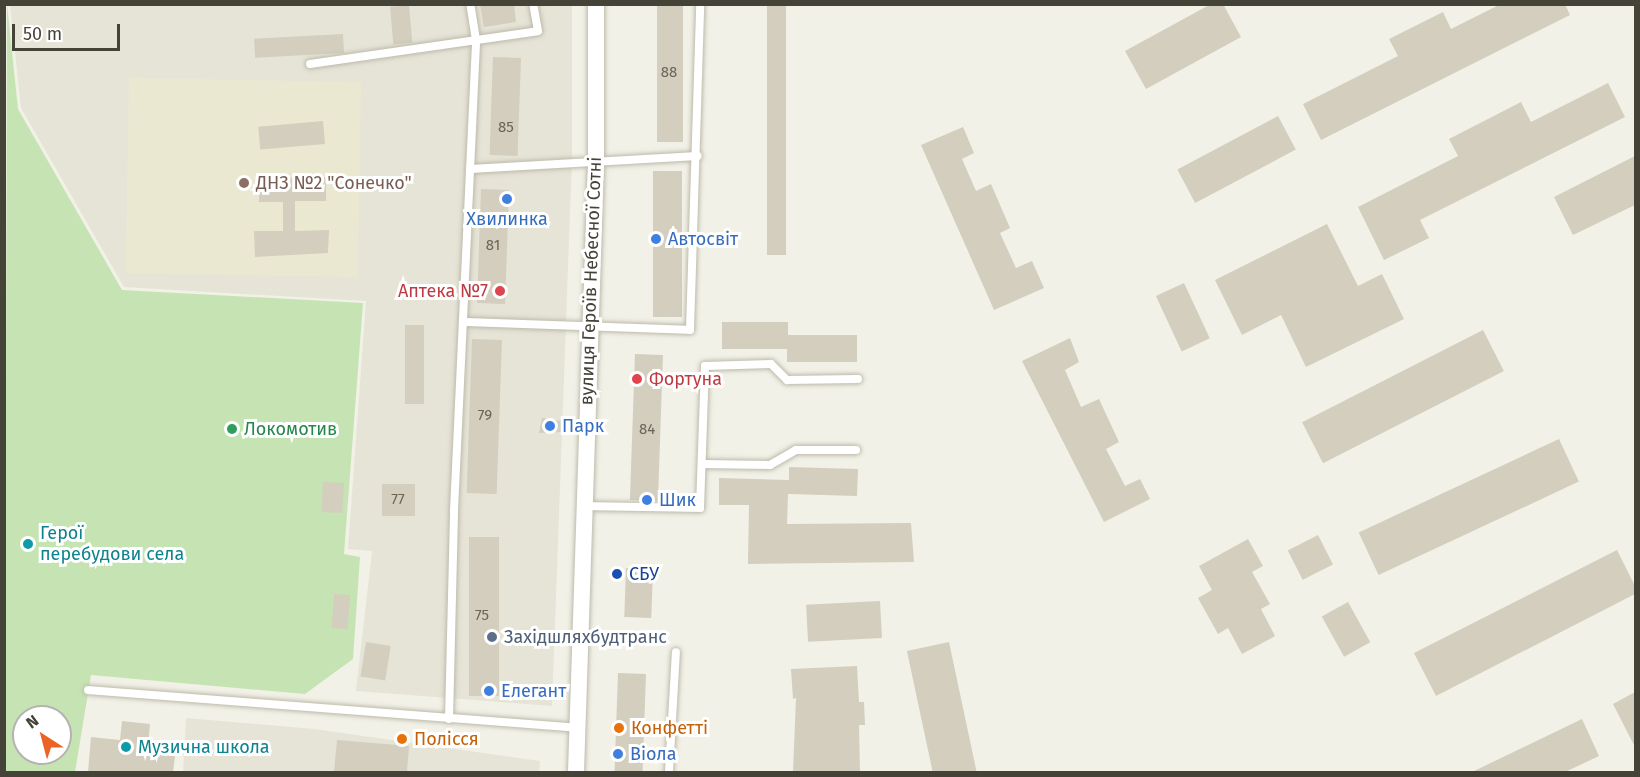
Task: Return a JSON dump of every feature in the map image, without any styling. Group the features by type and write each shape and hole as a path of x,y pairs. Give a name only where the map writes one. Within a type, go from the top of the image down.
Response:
{"street":[{"name":"вулиця Героїв Небесної Сотні","path":"576,772 596,162 596,4"}],"lane":[{"path":"449,718 476,40 470,4"},
{"path":"310,64 538,31 533,4"},
{"path":"463,322 690,330 698,156 700,4"},
{"path":"470,169 698,156"},
{"path":"584,506 700,508 705,366 771,364 787,380 858,379"},
{"path":"702,464 770,465 796,450 856,450"},
{"path":"669,772 676,652"},
{"path":"88,690 577,728"}],"shaded area":[{"path":"10,5 572,5 572,158 552,706 356,691 372,551 348,549 366,301 124,287 21,108"},
{"name":"ДНЗ №2 \"Сонечко\"","path":"129,78 361,82 358,277 126,273"},
{"path":"186,718 314,729 540,761 539,772 183,772"}],"green space":[{"name":"Локомотив","path":"7,4 18,109 122,290 363,303 344,554 360,557 353,659 305,694 91,675 75,772 5,772"}],"building":[{"path":"480,4 514,4 516,22 484,27"},
{"path":"657,4 683,4 683,142 657,142"},
{"path":"767,4 786,4 786,255 767,255"},
{"path":"1211,4 1223,4 1241,37 1146,89 1125,51"},
{"path":"1501,4 1565,4 1570,15 1321,140 1303,104 1398,56 1389,39 1443,12 1451,29"},
{"path":"409,5 412,43 393,45 390,7"},
{"path":"343,34 344,53 255,58 254,39"},
{"path":"493,57 521,58 518,156 490,155"},
{"path":"1608,83 1625,117 1420,220 1429,238 1384,260 1358,207 1458,156 1449,139 1521,102 1531,122"},
{"path":"1278,116 1296,150 1195,203 1177,170"},
{"path":"323,121 325,144 260,150 258,127"},
{"path":"963,127 974,153 962,159 976,191 991,184 1010,228 1000,233 1016,268 1032,261 1044,288 994,310 921,145"},
{"path":"1635,156 1635,205 1573,235 1554,197"},
{"path":"653,171 682,171 682,317 653,317"},
{"path":"326,177 326,201 295,201 295,231 329,230 328,253 255,257 254,231 283,231 283,202 259,202 259,178"},
{"path":"481,189 509,190 505,304 477,303"},
{"path":"1327,224 1358,286 1382,274 1404,319 1306,367 1281,315 1242,335 1215,280"},
{"path":"1184,283 1210,338 1182,351 1156,296"},
{"path":"722,322 788,322 788,335 857,335 857,362 787,362 787,349 722,349"},
{"path":"405,325 424,325 424,404 405,404"},
{"path":"1483,330 1504,371 1323,463 1302,422"},
{"path":"1070,338 1079,362 1065,370 1081,407 1099,399 1119,442 1106,449 1125,486 1140,479 1150,499 1104,522 1022,361"},
{"path":"472,339 502,340 497,494 467,493"},
{"path":"635,354 663,355 658,501 630,500"},
{"name":"Парк","path":"542,418 561,421 561,432 539,433"},
{"path":"1559,439 1579,482 1379,575 1359,532"},
{"path":"789,467 858,469 857,496 788,494 787,524 911,523 914,562 748,564 749,505 719,505 719,478 789,480"},
{"path":"323,482 344,483 342,513 321,512"},
{"path":"382,484 415,484 415,516 382,516"},
{"path":"1318,535 1333,564 1303,580 1288,550"},
{"path":"469,537 499,537 499,696 469,696"},
{"path":"1248,539 1263,566 1252,572 1270,604 1261,609 1275,636 1242,654 1228,628 1218,634 1198,598 1212,590 1199,566"},
{"path":"1617,550 1635,586 1635,594 1436,696 1414,653"},
{"path":"626,568 653,569 651,618 624,617"},
{"path":"334,594 350,595 348,629 332,628"},
{"path":"880,601 882,638 808,642 806,605"},
{"path":"1348,602 1370,642 1344,657 1322,617"},
{"path":"366,642 391,646 385,680 361,677"},
{"path":"949,642 977,772 933,772 907,651"},
{"path":"857,666 859,702 864,702 865,725 859,725 860,772 793,772 796,698 793,699 791,669"},
{"path":"618,673 646,674 643,772 615,772"},
{"path":"1635,692 1635,747 1613,704"},
{"path":"1582,719 1599,756 1565,772 1472,772"},
{"name":"Музична школа","path":"122,721 150,724 148,746 176,748 173,772 88,772 91,737 120,740"},
{"path":"337,740 409,746 407,772 334,772"}],"place":[{"name":"ДНЗ №2 \"Сонечко\"","path":"244,183"},
{"name":"Хвилинка","path":"507,199"},
{"name":"Автосвіт","path":"656,239"},
{"name":"Аптека №7","path":"500,291"},
{"name":"Фортуна","path":"637,379"},
{"name":"Парк","path":"550,426"},
{"name":"Локомотив","path":"232,429"},
{"name":"Шик","path":"647,500"},
{"name":"Герої перебудови села","path":"28,544"},
{"name":"СБУ","path":"617,574"},
{"name":"Західшляхбудтранс","path":"492,637"},
{"name":"Елегант","path":"489,691"},
{"name":"Конфетті","path":"619,728"},
{"name":"Полісся","path":"402,739"},
{"name":"Музична школа","path":"126,747"},
{"name":"Віола","path":"618,754"}]}
